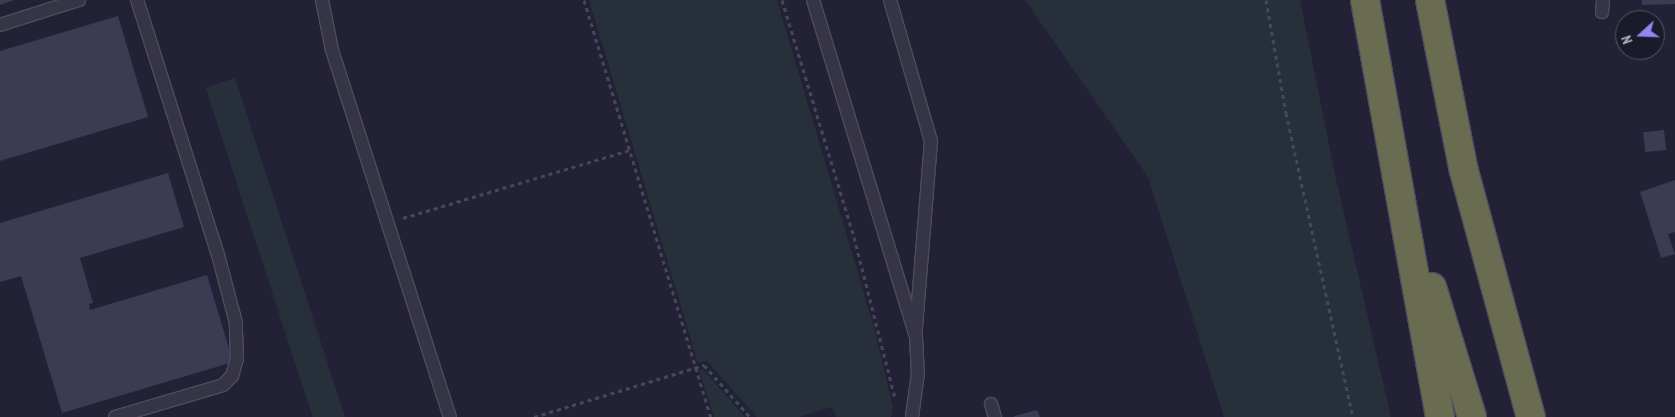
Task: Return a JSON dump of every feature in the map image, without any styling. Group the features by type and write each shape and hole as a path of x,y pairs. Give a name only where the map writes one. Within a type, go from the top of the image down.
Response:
{"highway":[{"path":"1365,0 1440,417"},
{"path":"1430,0 1464,171 1531,417"},
{"path":"1384,114 1435,299 1472,417"}],"lane":[{"path":"0,26 79,0"},
{"path":"115,417 223,385 232,376 237,359 236,323 218,255 137,0"},
{"path":"322,0 332,50 450,417"},
{"path":"813,0 916,336"},
{"path":"890,0 931,141 916,336 918,374 912,417"},
{"path":"991,404 995,417"}],"path":[{"path":"584,0 711,417"},
{"path":"782,0 856,246 897,407"},
{"path":"1266,0 1288,123 1353,417"},
{"path":"388,223 630,150"},
{"path":"534,417 704,366 750,417"}],"shaded area":[{"path":"589,0 777,0 874,327 893,407 891,417 836,417 832,407 799,417 757,417 707,361 698,363"},
{"path":"1025,0 1300,0 1336,179 1391,417 1224,417 1148,177"},
{"path":"235,78 345,417 313,417 206,88"},
{"path":"703,369 745,417 714,417 699,370"}],"building":[{"path":"0,0 14,0 0,5"},
{"path":"1642,0 1675,0 1675,4 1642,5"},
{"path":"118,16 148,117 0,161 0,51"},
{"path":"1664,130 1666,150 1645,152 1643,132"},
{"path":"168,173 184,227 80,258 93,303 89,304 90,310 207,275 233,362 62,413 21,276 0,282 0,223"},
{"path":"1675,180 1675,232 1668,234 1675,254 1661,258 1640,192"},
{"path":"1037,410 1040,417 1014,417 1014,416"}]}
